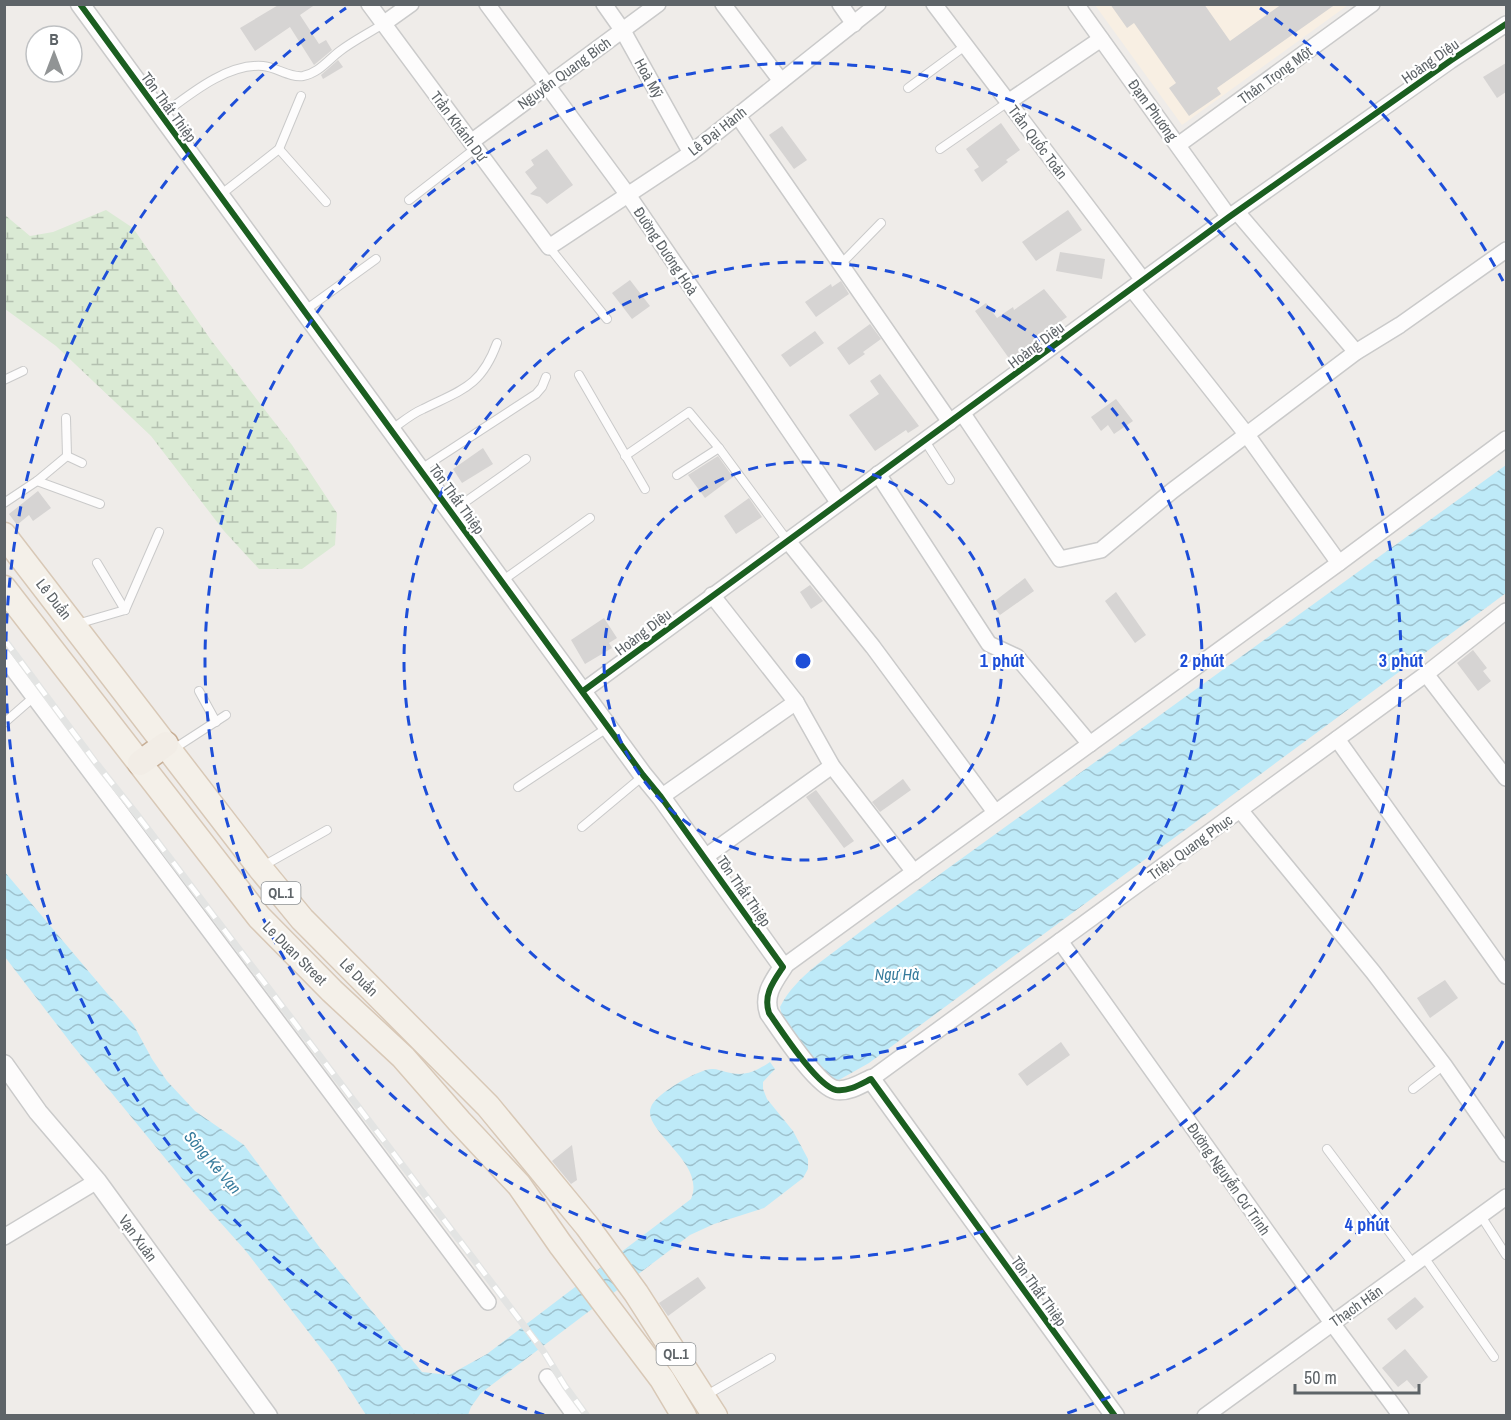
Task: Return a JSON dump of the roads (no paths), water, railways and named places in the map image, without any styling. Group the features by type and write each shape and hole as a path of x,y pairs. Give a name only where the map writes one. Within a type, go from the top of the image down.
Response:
{"highway":[{"path":"140,763 169,748"}],"main road":[{"name":"Lê Duẩn","path":"4,535 260,868 302,919 488,1106 587,1226 636,1293 710,1406"},
{"name":"Le Duan Street","path":"4,588 259,917 332,991 403,1057 519,1185 560,1244 662,1379 684,1416"}],"street":[{"name":"Trần Khánh Dư","path":"369,4 549,247"},
{"path":"383,24 411,4"},
{"name":"Đường Dương Hoà","path":"487,4 628,195 838,502"},
{"name":"Hoà Mỹ","path":"604,4 622,31 691,153"},
{"name":"Nguyễn Quang Bích","path":"473,145 547,86 658,4"},
{"path":"723,4 781,81"},
{"path":"840,4 854,24"},
{"name":"Lê Đại Hành","path":"549,247 691,153 878,4"},
{"name":"Trần Quốc Toản","path":"934,4 1008,102 1339,563"},
{"name":"Đạm Phương","path":"1076,4 1178,145 1233,214 1356,352"},
{"name":"Thân Trọng Một","path":"1178,145 1372,4"},
{"name":"Tôn Thất Thiệp","path":"81,5 705,857 783,967"},
{"name":"Hoàng Diệu","path":"583,691 1233,214 1506,24"},
{"path":"1008,102 1101,39"},
{"path":"738,116 840,265 957,418 1060,559 1101,550 1172,491 1356,352 1400,325 1506,250"},
{"path":"871,1079 852,1088 836,1090 820,1082 769,1013 765,1002 772,984 783,967 1506,439"},
{"path":"878,474 989,644 1017,657 1090,744"},
{"path":"787,540 873,647 995,812"},
{"path":"712,595 796,702 832,766 914,872"},
{"name":"Triệu Quang Phục","path":"871,1079 1426,674 1506,611"},
{"path":"4,657 488,1302"},
{"path":"1426,674 1506,778"},
{"path":"661,797 796,702"},
{"path":"1337,739 1506,976"},
{"path":"705,857 832,766"},
{"path":"1240,810 1373,972 1444,1065 1506,1154"},
{"name":"Đường Nguyễn Cư Trinh","path":"1060,941 1332,1323 1401,1416"},
{"name":"Vạn Xuân","path":"4,1064 38,1112 97,1181 268,1416"},
{"name":"Tôn Thất Thiệp","path":"871,1079 1114,1416"},
{"path":"4,1237 97,1181"},
{"name":"Thạch Hãn","path":"1205,1416 1506,1197"},
{"path":"548,1377 575,1416"}],"lane":[{"path":"161,116 210,80 242,69 260,65 274,67 300,77 311,73 326,64 340,51 383,24"},
{"path":"908,88 965,46"},
{"path":"219,196 279,149 301,96"},
{"path":"940,149 1008,102"},
{"path":"409,200 473,145"},
{"path":"279,149 326,202"},
{"path":"840,265 881,223"},
{"path":"549,247 607,319"},
{"path":"304,312 376,259"},
{"path":"391,430 421,409 445,400 474,381 485,369 497,343"},
{"path":"4,380 22,371"},
{"path":"579,375 645,489"},
{"path":"420,470 536,394 546,377"},
{"path":"625,456 689,412 719,448 787,540"},
{"path":"66,418 68,456"},
{"path":"925,441 950,480"},
{"path":"676,475 719,448"},
{"path":"68,456 82,463"},
{"path":"4,503 37,481 68,456"},
{"path":"451,512 526,459"},
{"path":"37,481 100,504"},
{"path":"502,581 590,518"},
{"path":"125,610 159,532"},
{"path":"97,563 125,610"},
{"path":"74,625 125,610"},
{"path":"199,691 216,722"},
{"path":"4,723 35,696"},
{"path":"169,748 226,715"},
{"path":"518,787 608,727"},
{"path":"582,827 643,775"},
{"path":"260,868 327,830"},
{"path":"1413,1089 1444,1065"},
{"path":"1326,1149 1419,1261 1494,1357"},
{"path":"1481,1216 1506,1255"},
{"path":"710,1406 771,1358"}],"water":[{"name":"Ngự Hà","path":"1506,465 1506,593 869,1063 837,1081 824,1076 782,1017 780,1007 787,995 805,975 860,932"},
{"name":"Sông Kẻ Vạn","path":"4,871 133,1024 167,1081 195,1111 244,1145 320,1248 422,1372 449,1375 487,1354 691,1199 693,1185 690,1172 655,1126 651,1116 651,1107 654,1102 669,1089 689,1077 713,1069 744,1074 770,1062 775,1069 763,1082 763,1089 767,1099 793,1131 808,1159 808,1169 803,1178 764,1208 714,1224 690,1235 481,1393 468,1415 366,1415 334,1365 245,1250 187,1185 74,1047 5,957"}],"railway":[{"path":"4,639 544,1352 587,1416"}]}
